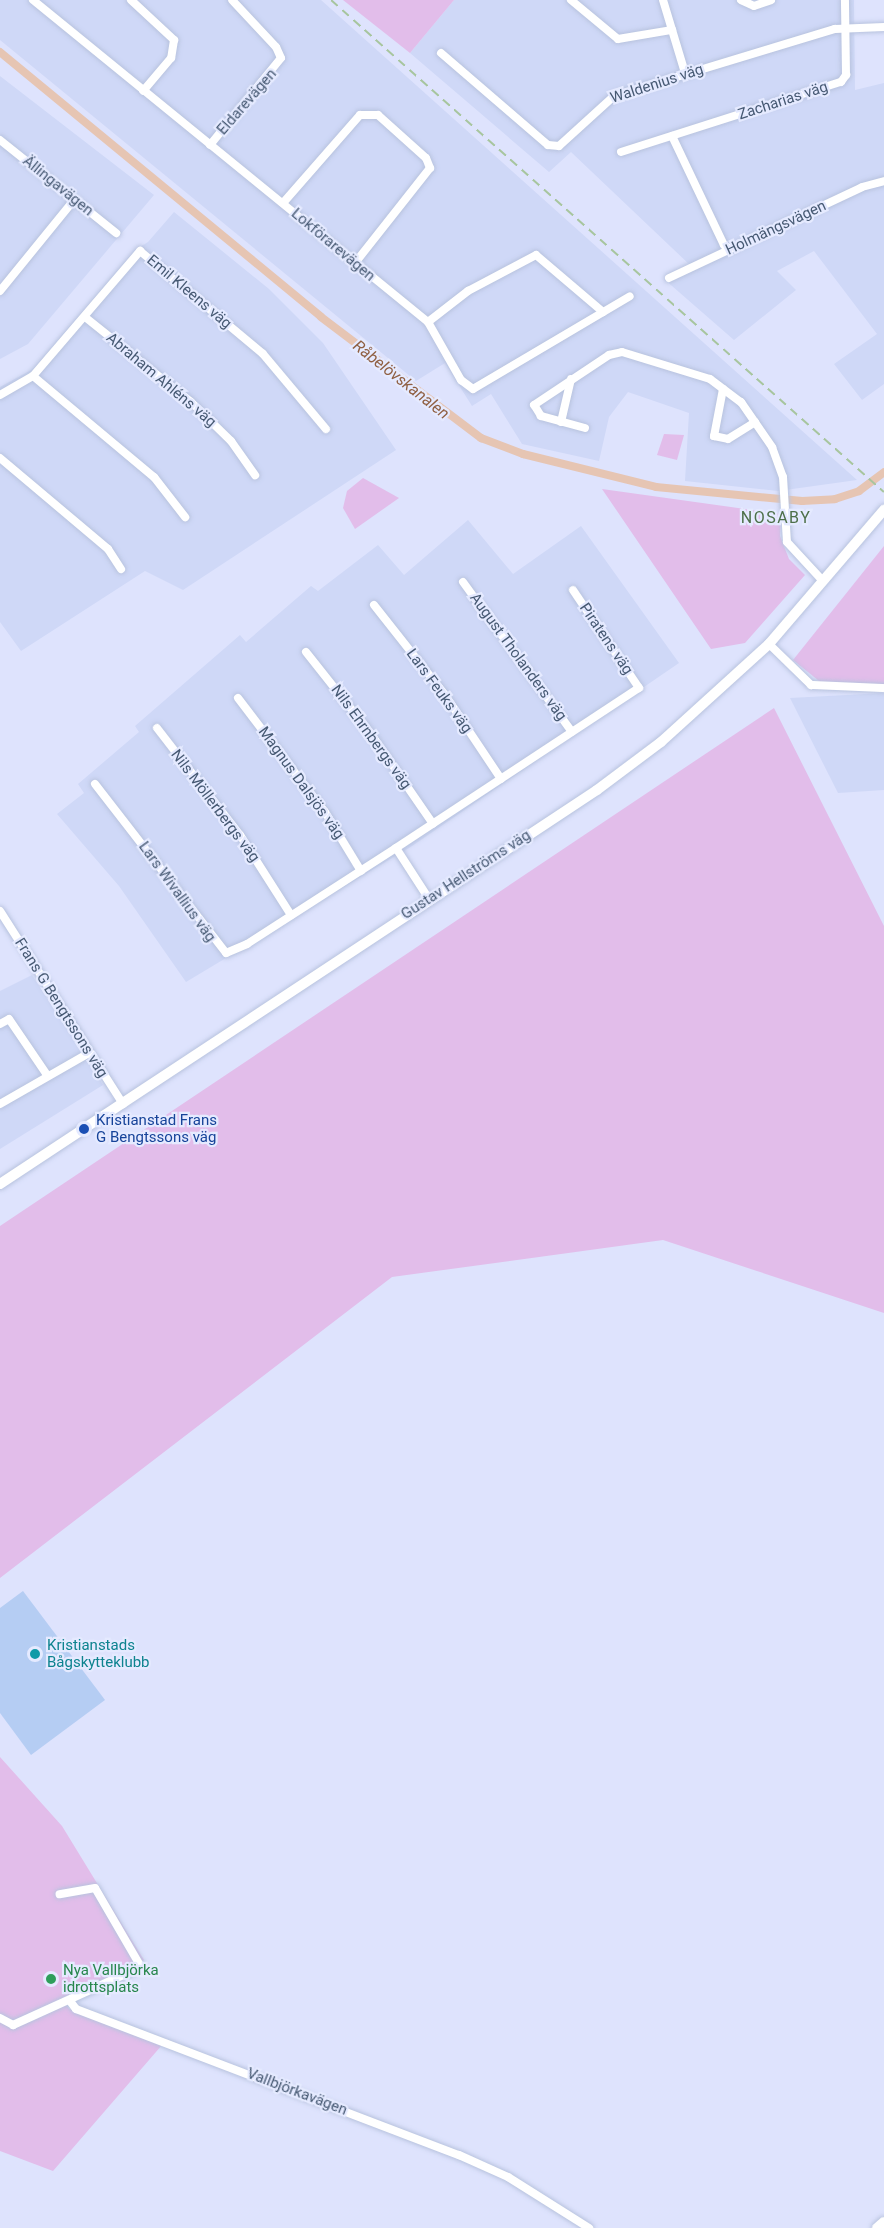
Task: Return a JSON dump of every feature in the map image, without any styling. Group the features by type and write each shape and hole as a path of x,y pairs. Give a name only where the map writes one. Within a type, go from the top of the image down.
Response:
{"street":[{"path":"131,0 174,40 171,58 143,91"},
{"name":"Eldarevägen","path":"210,145 281,58 276,47 232,0"},
{"path":"571,0 618,39 672,30"},
{"path":"663,0 685,73"},
{"path":"741,0 754,6 771,0"},
{"path":"845,0 846,29"},
{"name":"Lokförarevägen","path":"35,1 428,322 461,380 473,389 630,296"},
{"name":"Waldenius väg","path":"441,53 548,145 565,142 602,102 685,73 846,29 884,27"},
{"name":"Zacharias väg","path":"621,152 841,82 846,75 846,29"},
{"path":"283,203 360,116 378,115 426,158 430,168 355,263"},
{"path":"672,136 724,245 730,249"},
{"name":"Ällingavägen","path":"0,140 116,233"},
{"name":"Holmängsvägen","path":"669,278 884,181"},
{"path":"0,291 74,200"},
{"name":"Emil Kleens väg","path":"0,395 33,376 140,251 263,354 326,429"},
{"path":"428,322 468,291 536,255 603,312"},
{"name":"Abraham Ahléns väg","path":"85,317 191,402 231,441 255,475"},
{"path":"585,428 541,416 534,405 571,379 622,352 694,372 723,389 755,422 780,463 785,491 787,542 823,581"},
{"path":"33,376 154,477 185,517"},
{"path":"561,422 571,379"},
{"path":"723,389 714,436 728,439 755,422"},
{"path":"0,458 108,549 121,569"},
{"name":"Gustav Hellströms väg","path":"0,1184 645,754 696,714 769,645 884,510"},
{"name":"August Tholanders väg","path":"463,582 572,732"},
{"name":"Piratens väg","path":"573,590 639,688"},
{"name":"Lars Feuks väg","path":"374,604 445,695 501,779"},
{"path":"769,645 811,685 884,688"},
{"name":"Nils Ehrnbergs väg","path":"306,652 371,734 433,824"},
{"name":"Lars Wivallius väg","path":"95,784 171,880 220,951 236,951 639,688"},
{"name":"Magnus Dalsjös väg","path":"238,698 325,812 361,871"},
{"name":"Nils Möllerbergs väg","path":"157,728 240,835 291,915"},
{"path":"396,848 429,899"},
{"name":"Frans G Bengtssons väg","path":"0,912 123,1104"},
{"path":"0,1024 9,1018 48,1075"},
{"path":"0,1104 89,1053"},
{"path":"0,2018 13,2025 70,2001 141,1966 94,1888 60,1894"},
{"name":"Vallbjörkavägen","path":"70,2001 76,2009 459,2156 508,2177 589,2228"},
{"path":"877,2228 884,2222"}],"shaded area":[{"path":"0,0 321,0 857,480 778,491 685,481 689,413 628,392 609,417 599,461 522,444 491,394 472,406 445,363 416,381 0,40"},
{"path":"343,0 454,0 410,53"},
{"path":"454,0 854,0 855,90 884,83 884,384 862,400 834,364 877,334 814,251 777,271 796,290 734,340 664,279 691,266 571,152 549,172 410,53"},
{"path":"0,76 154,195 28,344 0,359"},
{"path":"174,212 269,289 323,343 396,450 183,590 145,571 21,651 0,622 0,387 33,369 135,250 148,242"},
{"path":"664,434 684,435 677,460 657,455"},
{"path":"363,478 399,498 355,529 343,508 347,491"},
{"path":"602,489 781,514 780,536 789,559 805,575 745,643 711,649"},
{"path":"468,520 513,574 581,526 679,663 412,846 186,982 119,886 57,814 84,793 78,784 139,732 135,726 240,635 246,642 311,586 318,591 378,545 404,575"},
{"path":"884,546 884,684 824,685 793,660"},
{"path":"884,693 884,790 838,793 790,698"},
{"path":"774,708 884,926 884,1313 663,1240 392,1277 0,1578 0,1226"},
{"path":"32,975 103,1085 0,1149 0,991"},
{"name":"Nya Vallbjörka idrottsplats","path":"0,1757 62,1826 144,1960 62,1998 69,2009 162,2045 53,2171 0,2151"}],"building":[{"name":"Kristianstads Bågskytteklubb","path":"23,1591 105,1700 31,1755 0,1713 0,1608"}],"waterway":[{"name":"Råbelövskanalen","path":"0,52 321,317 481,438 523,454 656,487 802,501 835,499 859,491 884,472"}],"railway":[{"path":"331,0 884,492"}],"place":[{"name":"Kristianstad Frans G Bengtssons väg","path":"84,1129"},
{"name":"Kristianstads Bågskytteklubb","path":"35,1654"},
{"name":"Nya Vallbjörka idrottsplats","path":"51,1979"}],"district":[{"name":"NOSABY","path":"776,518"}]}
